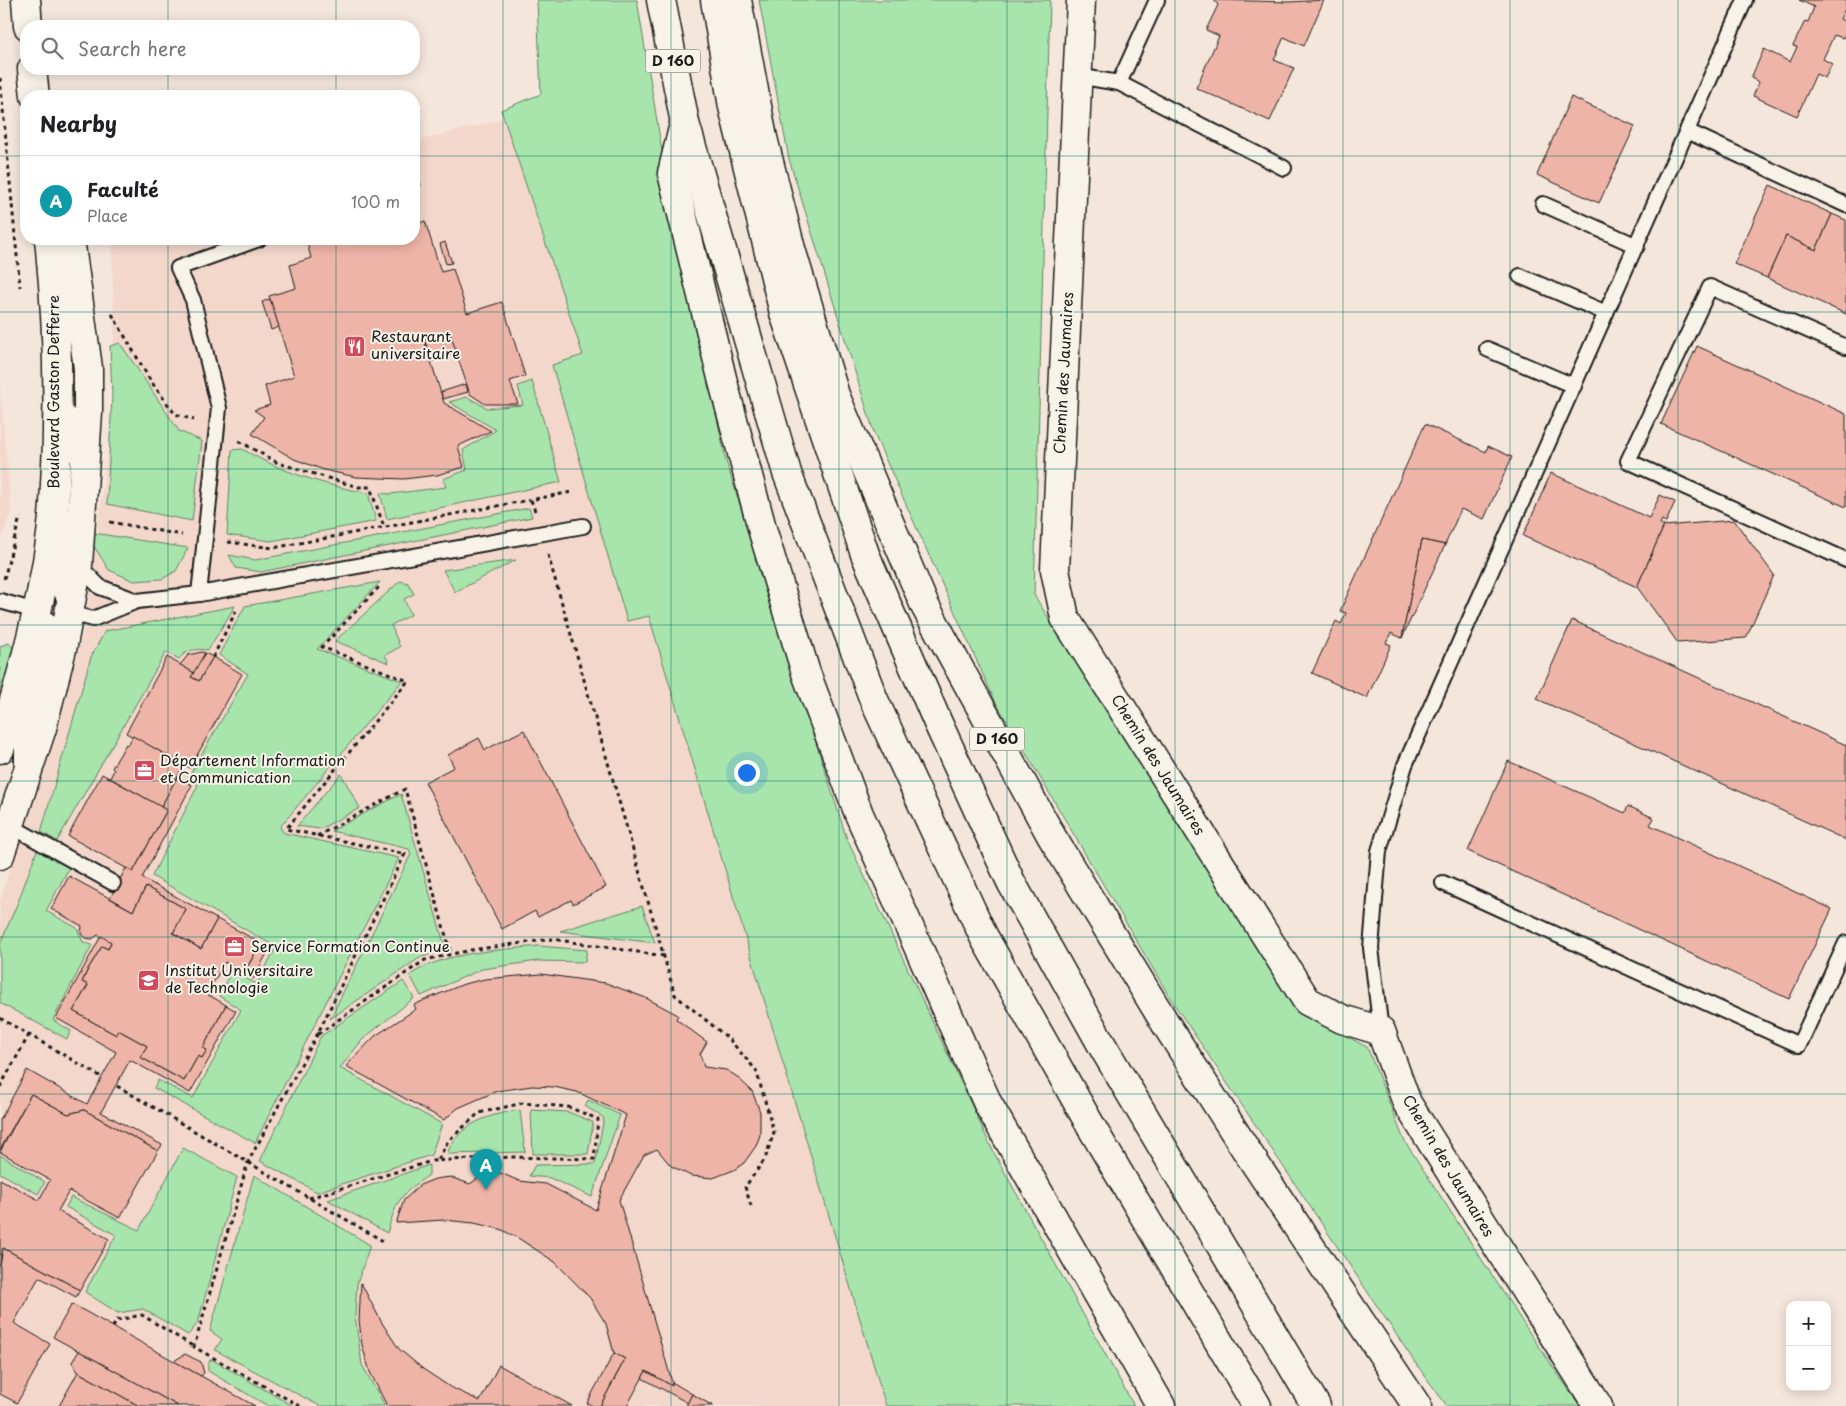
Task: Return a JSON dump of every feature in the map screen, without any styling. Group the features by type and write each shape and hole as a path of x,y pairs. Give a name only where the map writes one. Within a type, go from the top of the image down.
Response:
{"main road":[{"path":"26,0 28,20"},
{"path":"43,0 45,20"},
{"name":"D 160","path":"660,0 685,123 787,473 874,700 984,937 1096,1135 1257,1406"},
{"name":"D 160","path":"715,0 733,107 784,313 869,563 938,723 1011,882 1103,1047 1316,1406"},
{"name":"D 160","path":"737,0 763,138 791,250 835,395 925,606 1052,836 1162,1018 1254,1161 1417,1406"},
{"name":"Chemin des Jaumaires","path":"1081,0 1055,570 1065,618 1307,1001 1342,1018 1381,1031 1407,1103 1598,1406"},
{"path":"33,75 34,90"},
{"path":"49,75 51,90"},
{"name":"D 160","path":"685,123 672,173 723,382 763,532 820,708 859,814 988,1104 1161,1406"},
{"name":"Boulevard Gaston Defferre","path":"0,748 36,611 54,506 57,398 53,278 50,245"},
{"name":"Boulevard Gaston Defferre","path":"0,855 42,728 70,613 78,565 88,412 88,368 71,245"}],"lane":[{"path":"1119,83 1157,0"},
{"path":"1381,1031 1371,948 1379,850 1405,765 1745,0"},
{"path":"1078,76 1119,83 1284,168"},
{"path":"1687,131 1846,205"},
{"path":"1542,204 1636,246"},
{"path":"199,594 219,408 193,300 178,268 242,245"},
{"path":"1520,276 1606,312"},
{"path":"1846,348 1710,287 1628,461 1846,560"},
{"path":"1487,349 1574,386"},
{"path":"57,398 73,421 70,512 57,583 70,613 92,619 137,601 199,594 583,526"},
{"path":"78,565 100,587 137,601"},
{"path":"0,601 36,611 51,622 22,741 23,787"},
{"path":"11,826 113,883"},
{"path":"1443,883 1799,1045 1846,943"}],"path":[{"path":"0,78 21,297"},
{"path":"82,517 204,539 273,548 572,492"},
{"path":"2,586 25,499 54,506"},
{"path":"531,500 675,995 728,1038 756,1070 774,1132 765,1159 746,1187 752,1209"},
{"path":"194,1347 248,1162 317,1035 405,854 286,829 408,681 322,648 407,557"},
{"path":"212,658 250,585"},
{"path":"316,836 405,789 451,954"},
{"path":"317,1035 425,960 451,954 552,939 664,956"},
{"path":"0,1018 100,1076"},
{"path":"0,1087 29,1035"},
{"path":"117,1086 383,1241"},
{"path":"309,1198 438,1160 511,1157 594,1159 598,1119 568,1107 523,1103 479,1113 448,1141 438,1160"},
{"path":"113,1327 117,1320 142,1315 194,1347 300,1406"}],"shaded area":[{"path":"572,101 1032,1406 0,1406 0,901 84,631 115,394 112,245 420,245 420,140"},
{"path":"0,385 11,511 0,543"}],"green space":[{"path":"537,0 637,0 661,145 726,461 847,839 993,1151 1134,1406 886,1406 649,616 627,621 552,365 583,355 501,110 541,94"},
{"path":"759,0 1050,0 1034,595 1188,839 1308,1016 1367,1047 1404,1140 1529,1332 1580,1406 1447,1406 1414,1361 1172,1001 995,701 875,436 789,159"},
{"path":"120,343 179,431 202,441 192,521 107,504 112,395 110,346"},
{"path":"532,381 561,482 387,519 380,493 390,494 446,487 443,479 467,470 463,450 496,430 449,402 467,397 487,408 523,405 518,386"},
{"path":"242,449 303,477 368,493 376,521 271,541 227,535 232,450"},
{"path":"529,508 532,517 261,572 236,568 229,555 255,560"},
{"path":"94,533 188,548 176,571 162,579 134,581 109,570 92,543"},
{"path":"516,560 455,592 443,570"},
{"path":"400,581 408,583 414,594 404,599 411,615 391,625 400,647 385,655 389,663 335,641"},
{"path":"380,582 317,649 402,681 280,827 284,833 399,858 255,1143 154,1088 158,1080 193,1098 241,1010 219,996 231,971 257,984 276,947 152,876 198,785 188,778 248,674 219,655 245,606"},
{"path":"235,606 208,650 192,650 185,653 179,659 166,652 57,841 41,832 91,657 105,631"},
{"path":"9,643 16,652 0,709 0,646"},
{"path":"341,774 360,808 320,829 297,826"},
{"path":"401,794 446,950 421,957 330,1019 411,854 409,849 331,831"},
{"path":"37,850 69,868 46,911 77,928 83,942 92,945 53,1020 71,1031 67,1039 0,1003 0,944"},
{"path":"642,906 655,943 560,931"},
{"path":"538,946 587,950 585,962 538,961 482,969 421,996 410,975 439,961 472,953"},
{"path":"403,981 414,998 363,1039 340,1068 442,1124 431,1155 317,1192 260,1161 321,1036"},
{"path":"588,1100 620,1115 592,1197 550,1178 529,1176 535,1165 595,1164 604,1118 585,1106"},
{"path":"520,1110 525,1152 447,1154 452,1143 467,1128 498,1114"},
{"path":"531,1110 568,1112 593,1122 588,1154 533,1154"},
{"path":"183,1148 237,1177 198,1323 188,1335 143,1309 118,1313 85,1292 116,1235 66,1207 71,1197 139,1230"},
{"path":"0,1155 45,1182 38,1194 0,1173"},
{"path":"429,1165 429,1175 406,1193 397,1205 387,1233 328,1200"},
{"path":"254,1175 370,1245 357,1284 355,1316 362,1365 385,1406 320,1406 215,1350 222,1339 210,1331"},
{"path":"211,1359 293,1406 268,1406 208,1371 208,1364"}],"building":[{"path":"1214,0 1289,2 1324,0 1304,46 1284,37 1274,60 1294,68 1270,121 1196,88 1219,36 1206,30 1218,5"},
{"path":"1799,0 1846,0 1846,7 1840,19 1846,22 1846,32 1843,38 1834,35 1823,59 1832,64 1825,78 1816,74 1797,116 1753,96 1759,82 1751,78 1764,49 1790,62 1797,47 1793,46 1805,21 1808,22 1814,7"},
{"path":"1571,97 1635,126 1599,203 1537,175"},
{"path":"1770,185 1832,214 1816,250 1786,236 1767,278 1734,264"},
{"path":"1832,214 1846,220 1846,314 1767,278 1786,236 1816,250"},
{"name":"Restaurant universitaire","path":"425,221 441,272 453,269 467,313 502,302 525,376 510,381 518,404 485,404 470,394 449,331 424,339 444,403 491,431 458,446 464,467 437,475 404,479 356,477 324,470 294,459 252,434 264,417 254,410 270,405 265,386 294,376 269,296 296,288 290,265 311,258 308,245 420,245 420,223"},
{"path":"445,242 452,263 446,264 440,244"},
{"path":"270,299 279,327 271,330 262,302"},
{"path":"449,331 457,353 432,361 424,339"},
{"path":"1697,346 1846,414 1846,507 1661,424"},
{"path":"466,384 468,392 443,399 441,392"},
{"path":"1425,424 1486,452 1488,446 1512,457 1484,519 1461,509 1445,545 1422,540 1402,638 1391,633 1386,643 1391,645 1367,698 1312,673 1336,621 1341,624 1346,613 1340,611"},
{"path":"1551,473 1649,518 1660,495 1675,502 1666,522 1662,520 1660,524 1664,526 1637,587 1523,536"},
{"path":"1734,520 1774,575 1746,638 1678,643 1637,587 1664,526"},
{"path":"1422,540 1445,545 1402,638"},
{"path":"1572,620 1846,745 1846,840 1537,699"},
{"path":"205,653 194,673 180,665 188,655"},
{"path":"205,653 213,657 199,681 191,677"},
{"path":"167,657 194,673 191,677 199,681 213,657 242,674 190,768 126,733"},
{"path":"524,730 606,887 573,904 571,900 538,917 535,911 502,929 425,782 454,767 448,755 479,738 485,750"},
{"path":"133,736 184,765 161,807 110,778 114,770 112,768"},
{"path":"1508,761 1625,813 1628,806 1654,818 1650,825 1832,909 1789,999 1468,851"},
{"path":"102,774 167,810 133,872 68,836"},
{"path":"177,777 192,785 142,878 217,919 201,949 173,933 186,909 146,887 133,911 110,898 126,868 133,872 167,810 161,807"},
{"name":"Institut Universitaire de Technologie","path":"69,876 133,911 146,887 186,909 173,933 201,949 217,919 261,943 244,973 225,962 207,994 226,1005 203,1048 207,1050 202,1058 198,1056 184,1081 140,1057 147,1046 118,1030 116,1035 73,1011 88,985 82,982 88,969 102,946 108,949 111,942 98,935 92,939 85,938 81,934 82,926 51,909"},
{"path":"101,936 111,942 108,949 102,946 88,969 82,982 88,985 73,1011 116,1035 118,1030 147,1046 140,1057 184,1081 198,1056 202,1058 207,1050 203,1048 226,1005 236,1011 190,1093 130,1060 101,1112 162,1145 158,1151 84,1110 68,1114 31,1094 0,1150 0,1120 27,1070 87,1104 116,1052 56,1018"},
{"path":"261,943 270,948 253,979 244,973"},
{"path":"541,974 606,983 646,998 678,1015 676,1019 707,1042 700,1054 704,1067 726,1070 736,1076 752,1091 760,1112 760,1135 756,1146 744,1163 734,1170 713,1178 691,1176 671,1166 657,1149 644,1155 619,1200 672,1382 672,1386 646,1371 627,1406 600,1406 625,1359 614,1353 606,1324 590,1298 555,1262 518,1238 500,1229 474,1223 444,1220 396,1223 404,1200 420,1185 435,1179 450,1177 470,1184 481,1176 501,1173 519,1181 546,1184 596,1210 626,1115 577,1092 554,1087 532,1086 497,1091 458,1108 444,1120 346,1066 375,1036 416,1009 414,1005 464,984 485,979"},
{"path":"31,1094 68,1114 84,1110 158,1151 120,1218 69,1191 58,1211 109,1239 80,1290 3,1248 0,1266 0,1179 39,1200 50,1180 0,1152"},
{"path":"3,1248 80,1290 76,1297 39,1277 14,1323 50,1344 17,1403 0,1394 0,1266"},
{"path":"361,1283 382,1323 399,1349 423,1369 450,1387 480,1401 499,1365 572,1406 387,1406 370,1372 362,1345 359,1320"},
{"path":"72,1304 255,1406 178,1406 53,1337"},
{"path":"79,1351 178,1406 139,1406 78,1372 72,1362"},
{"path":"614,1353 625,1359 600,1406 593,1406 587,1403"},
{"path":"185,1354 201,1362 204,1373 201,1376 174,1361"},
{"path":"646,1371 672,1386 672,1382 692,1394 688,1403 642,1378"},
{"path":"78,1372 139,1406 59,1406"},
{"path":"692,1394 713,1406 686,1406"}],"place":[{"name":"Restaurant universitaire","path":"355,346"},
{"name":"Département Information et Communication","path":"144,770"},
{"name":"Service Formation Continue","path":"235,947"},
{"name":"Institut Universitaire de Technologie","path":"149,980"},
{"name":"Faculté","path":"486,1190"}]}
